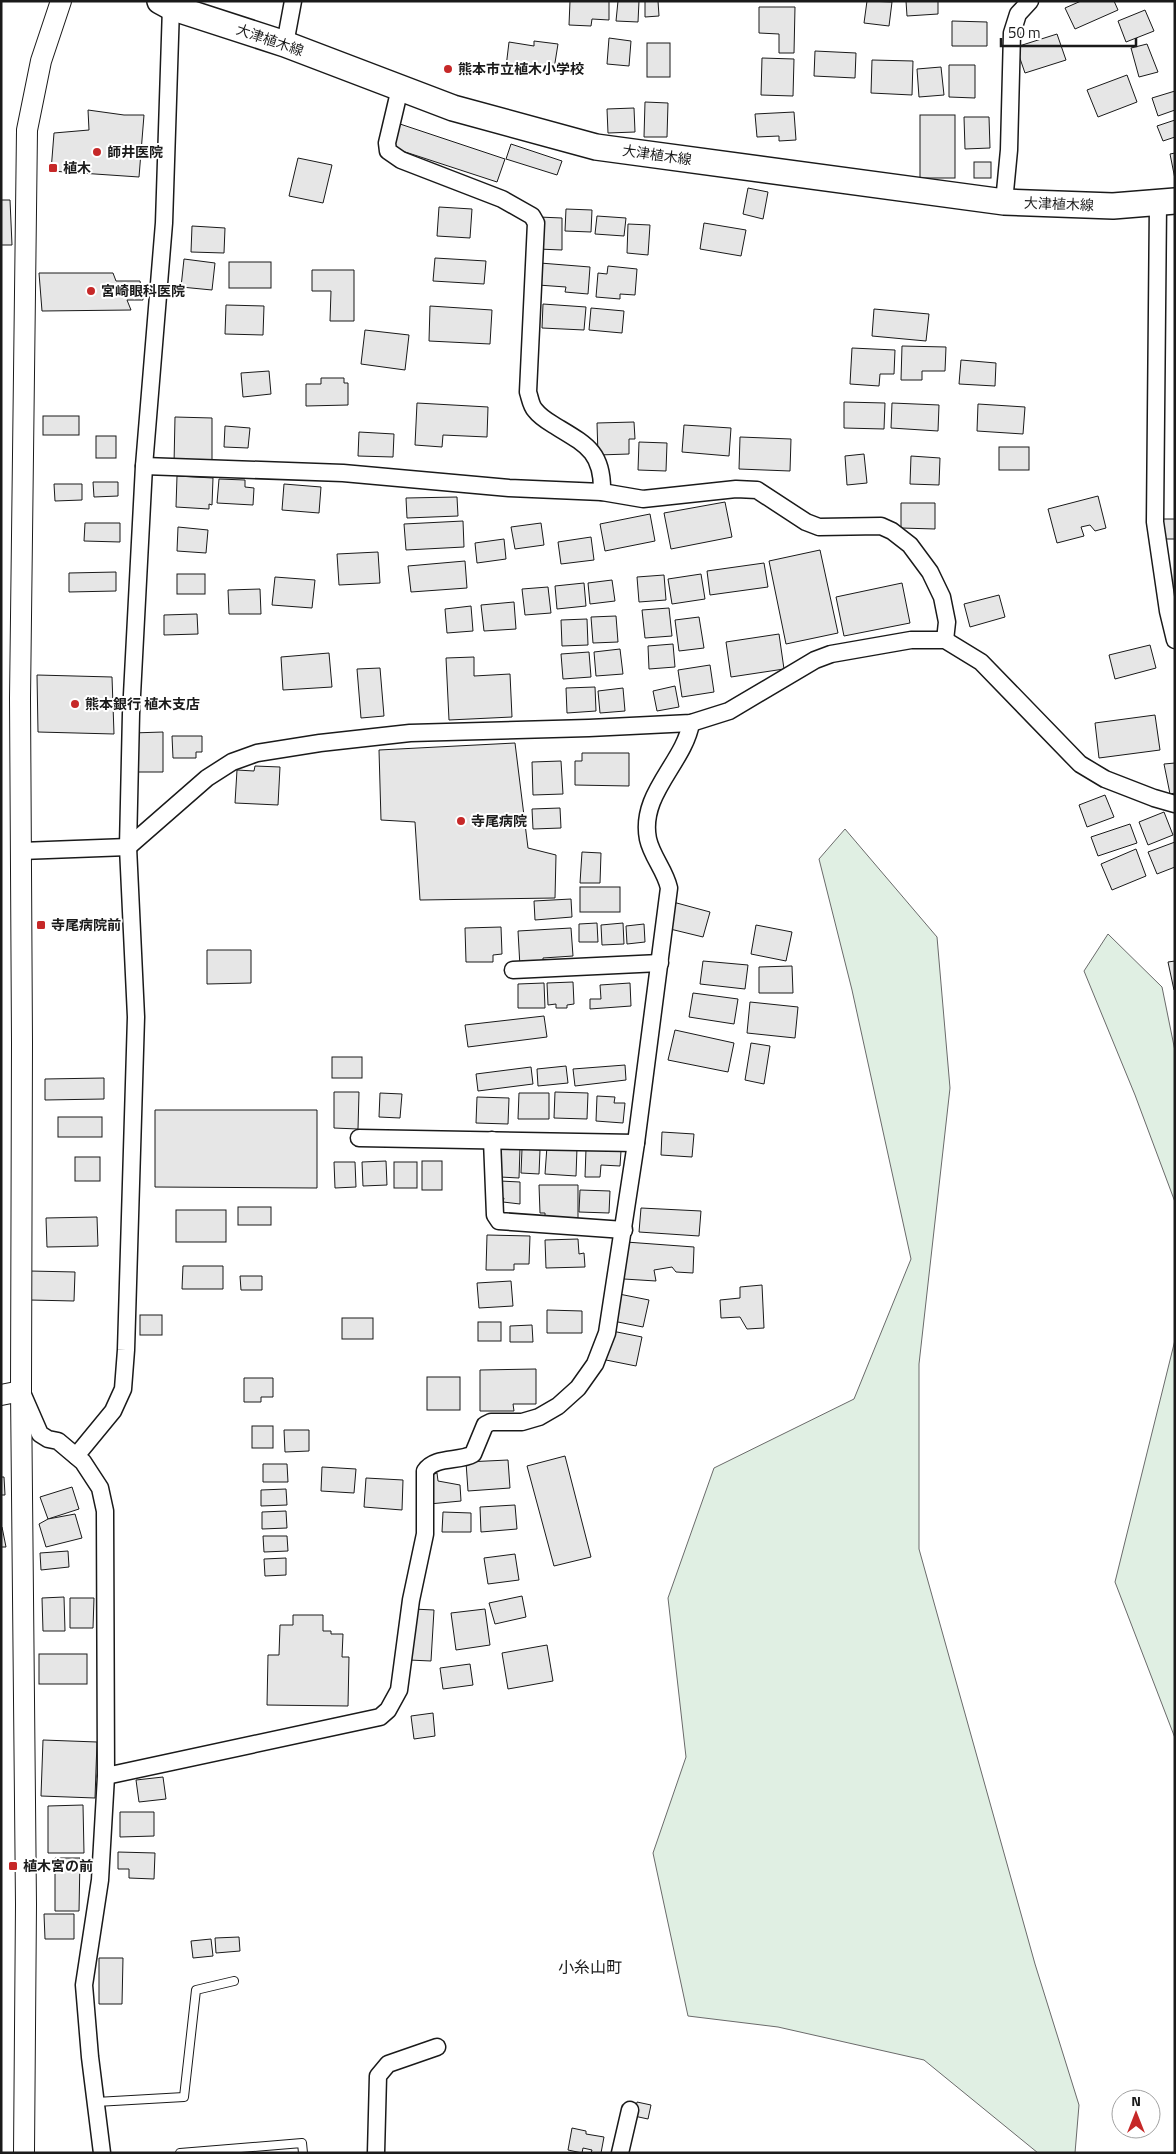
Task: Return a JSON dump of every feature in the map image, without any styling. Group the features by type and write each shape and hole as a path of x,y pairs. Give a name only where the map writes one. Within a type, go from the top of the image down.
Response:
{"main road":[{"name":"大津植木線","path":"166,4 286,44 453,108 596,147 1004,202 1112,206 1164,202"}],"street":[{"path":"24,2153 26,1894 21,1391 21,851 11,698 27,130 41,62 61,1"},
{"path":"286,44 293,1"},
{"path":"1004,202 1009,150 1012,32 1018,14 1030,1"},
{"path":"76,1456 113,1412 123,1389 126,1350 136,1017 128,847 131,714 144,466 164,223 166,4"},
{"path":"400,88 387,143 388,151 401,160 502,200 532,216 536,223 528,392 534,409 544,419 586,444 596,459 602,479 602,492"},
{"path":"1164,202 1158,204 1155,522 1168,611 1175,640"},
{"path":"144,466 343,473 509,488 602,492 643,499 747,489 757,490 806,522 819,528 881,526 892,531 915,552 930,572 942,597 947,622 945,640"},
{"path":"21,851 128,847 207,778 232,762 256,753 320,743 410,733 691,723 729,711 808,663 830,654 910,640 945,640 981,662 1080,764 1106,779 1154,798 1175,804"},
{"path":"106,1776 380,1717 388,1710 399,1690 412,1600 425,1534 425,1471 428,1466 436,1462 464,1458 473,1454 482,1430 485,1425 491,1422 522,1422 539,1417 558,1406 578,1388 595,1364 607,1333 624,1230 669,888 652,853 648,838 647,821 665,774 688,738 691,723"},
{"path":"513,970 660,963"},
{"path":"359,1138 636,1143"},
{"path":"492,1140 495,1215 499,1221 624,1230"},
{"path":"21,1391 40,1434 48,1439 58,1441 83,1462 100,1488 105,1511 106,1776 100,1880 84,1985 102,2153"},
{"path":"1,1395 21,1391"},
{"path":"376,2153 378,2076 388,2064 437,2047"},
{"path":"620,2153 630,2110"}],"lane":[{"path":"96,2102 184,2097 196,1990 234,1981"},
{"path":"180,2153 302,2143 303,2153"}],"green space":[{"path":"845,829 937,937 950,1088 919,1364 919,1549 1035,1964 1079,2105 1075,2153 1038,2153 924,2060 778,2027 688,2016 653,1853 686,1757 668,1598 714,1468 854,1399 911,1259 852,990 819,859"},
{"path":"1108,934 1162,987 1175,1051 1175,1202 1135,1095 1084,971"},
{"path":"1175,1340 1175,1738 1115,1582"}],"building":[{"path":"570,1 609,1 609,20 592,19 591,26 569,25"},
{"path":"618,1 639,1 638,22 616,21"},
{"path":"645,1 658,1 659,16 645,17"},
{"path":"867,1 892,2 889,26 864,23"},
{"path":"906,1 938,1 938,14 907,16"},
{"path":"1081,1 1114,1 1118,10 1075,29 1065,8"},
{"path":"759,7 795,7 794,53 779,53 779,34 759,33"},
{"path":"1145,10 1154,31 1126,42 1118,21"},
{"path":"952,21 987,22 987,46 952,46"},
{"path":"1057,34 1066,60 1025,73 1016,47"},
{"path":"609,38 631,41 629,66 607,64"},
{"path":"534,41 558,44 554,69 538,67 536,72 506,67 509,42 534,46"},
{"path":"647,43 670,43 670,77 647,77"},
{"path":"1147,44 1158,72 1139,77 1131,48"},
{"path":"815,51 856,53 855,78 814,76"},
{"path":"762,58 794,59 793,96 761,95"},
{"path":"872,60 913,61 912,95 871,93"},
{"path":"949,65 975,65 975,98 949,97"},
{"path":"941,67 944,95 919,97 917,69"},
{"path":"1127,75 1137,102 1098,117 1087,90"},
{"path":"1175,91 1175,110 1158,116 1152,98"},
{"path":"645,102 668,103 667,137 644,137"},
{"path":"634,108 635,132 608,133 607,109"},
{"name":"師井医院","path":"88,110 124,115 144,115 139,177 51,171 54,133 89,130"},
{"path":"794,112 796,140 779,141 779,136 757,137 755,114"},
{"path":"920,115 955,115 955,178 920,178"},
{"path":"964,117 989,117 990,148 965,149"},
{"path":"1175,120 1175,137 1163,141 1157,126"},
{"path":"397,123 505,159 497,182 390,147"},
{"path":"511,144 562,161 557,175 506,159"},
{"path":"1175,153 1175,179 1170,154"},
{"path":"298,158 332,165 323,203 289,196"},
{"path":"974,162 991,162 991,178 974,178"},
{"path":"748,188 768,192 763,219 743,214"},
{"path":"1,200 10,200 12,245 1,245"},
{"path":"439,207 472,209 470,238 437,236"},
{"path":"566,209 592,210 591,232 565,231"},
{"path":"597,216 626,218 624,236 595,234"},
{"path":"539,217 562,218 562,250 538,249"},
{"path":"704,223 746,230 741,256 700,249"},
{"path":"628,224 650,225 648,255 627,253"},
{"path":"192,226 225,228 224,253 191,252"},
{"path":"435,258 486,261 484,284 433,281"},
{"path":"184,259 215,263 212,290 181,287"},
{"path":"229,262 271,262 271,288 229,288"},
{"path":"540,263 590,267 588,294 565,292 566,287 538,285"},
{"path":"608,266 637,269 635,295 620,294 620,299 596,297 598,273 607,274"},
{"path":"312,270 354,270 354,321 330,321 331,291 312,291"},
{"name":"宮崎眼科医院","path":"39,273 113,273 116,281 140,281 143,300 127,300 131,310 42,311"},
{"path":"543,304 586,307 584,330 542,328"},
{"path":"226,305 264,306 263,335 225,334"},
{"path":"430,306 492,310 490,344 429,341"},
{"path":"591,308 624,311 622,333 589,330"},
{"path":"874,309 929,314 926,341 872,336"},
{"path":"365,330 409,335 405,370 361,364"},
{"path":"902,346 946,347 945,371 922,371 922,380 901,380"},
{"path":"852,348 895,350 894,374 880,374 879,386 850,384"},
{"path":"961,360 996,363 995,386 959,384"},
{"path":"269,371 271,394 243,397 241,373"},
{"path":"321,378 344,378 344,383 348,383 348,405 306,406 306,384 321,384"},
{"path":"844,402 885,403 884,429 844,428"},
{"path":"417,403 488,407 487,437 443,435 442,447 415,445"},
{"path":"892,403 939,405 938,431 891,428"},
{"path":"978,404 1025,407 1023,434 977,431"},
{"path":"43,416 79,416 79,435 43,435"},
{"path":"175,417 212,418 212,464 174,464"},
{"path":"634,422 635,439 629,439 629,454 598,455 597,423"},
{"path":"684,425 731,428 729,456 682,452"},
{"path":"225,426 250,428 248,448 224,447"},
{"path":"359,432 394,434 393,457 358,456"},
{"path":"96,436 116,436 116,458 96,458"},
{"path":"740,437 791,439 790,471 739,469"},
{"path":"639,442 667,443 666,471 638,470"},
{"path":"999,447 1029,447 1029,470 999,470"},
{"path":"864,454 867,483 847,485 845,456"},
{"path":"911,456 940,458 939,485 910,484"},
{"path":"177,476 213,478 212,505 209,504 209,509 176,507"},
{"path":"219,479 245,480 245,487 254,488 253,505 217,503"},
{"path":"93,482 118,482 118,496 94,497"},
{"path":"54,484 82,484 82,500 55,501"},
{"path":"284,484 321,487 319,513 282,510"},
{"path":"1098,496 1106,528 1095,531 1090,525 1081,527 1084,536 1057,543 1048,509"},
{"path":"457,497 458,516 407,518 406,498"},
{"path":"725,502 732,537 671,549 664,513"},
{"path":"901,503 935,503 935,529 901,528"},
{"path":"650,514 655,541 605,551 600,524"},
{"path":"1162,519 1175,519 1175,539 1162,539"},
{"path":"463,521 464,547 406,550 404,524"},
{"path":"85,523 120,523 120,542 84,541"},
{"path":"541,523 544,545 515,549 511,527"},
{"path":"178,527 208,530 206,553 177,551"},
{"path":"591,537 594,560 561,564 558,542"},
{"path":"504,539 506,559 477,563 475,543"},
{"path":"820,550 838,633 786,644 769,561"},
{"path":"378,552 380,583 339,585 337,554"},
{"path":"465,561 467,588 411,592 408,566"},
{"path":"764,563 768,587 710,595 707,571"},
{"path":"116,572 116,591 69,592 69,573"},
{"path":"177,574 205,574 205,594 177,594"},
{"path":"701,574 705,599 672,604 668,579"},
{"path":"664,575 666,600 639,602 637,577"},
{"path":"275,577 315,580 312,608 272,605"},
{"path":"612,580 615,601 590,604 588,583"},
{"path":"584,583 586,606 557,609 555,586"},
{"path":"902,583 910,623 844,636 836,597"},
{"path":"548,587 551,613 525,615 522,589"},
{"path":"260,589 261,614 229,614 228,590"},
{"path":"999,595 1005,617 970,627 964,604"},
{"path":"514,602 516,629 484,631 481,605"},
{"path":"471,606 473,631 447,633 445,609"},
{"path":"669,608 672,636 645,638 642,610"},
{"path":"197,614 198,634 164,635 164,615"},
{"path":"616,616 618,642 593,643 591,617"},
{"path":"699,617 704,648 679,651 675,620"},
{"path":"587,619 588,645 562,646 561,620"},
{"path":"779,634 784,669 731,677 726,642"},
{"path":"673,644 675,667 649,669 648,646"},
{"path":"1150,645 1156,668 1115,679 1109,655"},
{"path":"620,649 623,674 596,676 594,652"},
{"path":"589,652 591,677 563,679 561,654"},
{"path":"329,653 332,687 283,690 281,657"},
{"path":"474,657 474,676 510,674 512,717 449,720 446,658"},
{"path":"710,665 714,692 682,697 678,670"},
{"path":"380,668 384,716 361,718 357,669"},
{"name":"熊本銀行 植木支店","path":"37,675 112,677 114,734 38,732"},
{"path":"675,686 679,707 657,711 653,691"},
{"path":"595,687 596,711 567,713 566,688"},
{"path":"623,688 625,711 600,713 598,691"},
{"path":"1155,715 1160,750 1099,758 1095,723"},
{"path":"163,732 163,772 132,772 132,733"},
{"path":"172,736 202,736 202,752 196,752 196,758 173,758"},
{"name":"寺尾病院","path":"515,743 528,848 556,855 555,898 420,900 415,822 381,820 379,750"},
{"path":"582,753 629,753 629,786 575,785 575,761 582,761"},
{"path":"561,761 563,794 533,795 532,762"},
{"path":"1175,763 1175,793 1170,794 1164,764"},
{"path":"255,766 280,767 278,805 235,803 237,770 254,771"},
{"path":"1105,795 1114,817 1087,827 1079,805"},
{"path":"560,808 561,828 533,829 532,809"},
{"path":"1164,812 1173,835 1148,845 1139,822"},
{"path":"1130,824 1137,843 1098,856 1091,837"},
{"path":"1175,842 1175,867 1157,874 1148,852"},
{"path":"1136,849 1146,876 1112,890 1101,864"},
{"path":"582,852 601,853 600,883 580,883"},
{"path":"580,887 620,887 620,912 580,912"},
{"path":"571,899 572,917 535,920 534,901"},
{"path":"673,902 710,912 703,937 666,928"},
{"path":"597,923 598,942 579,942 579,924"},
{"path":"623,923 624,944 602,945 601,925"},
{"path":"644,924 645,942 627,944 626,926"},
{"path":"756,925 792,932 786,961 751,954"},
{"path":"501,927 502,954 493,955 493,962 466,962 465,928"},
{"path":"571,928 573,956 543,958 543,965 520,967 518,931"},
{"path":"207,950 251,950 251,983 207,984"},
{"path":"703,961 748,965 745,989 700,984"},
{"path":"1175,961 1175,990 1174,990 1168,962"},
{"path":"792,966 793,993 759,993 759,967"},
{"path":"573,982 574,1004 567,1005 567,1008 556,1008 556,1004 548,1005 547,983"},
{"path":"544,983 545,1008 518,1008 518,984"},
{"path":"630,983 631,1006 590,1009 590,999 601,999 600,985"},
{"path":"693,993 738,999 734,1024 689,1017"},
{"path":"750,1002 798,1007 795,1038 747,1033"},
{"path":"544,1016 547,1037 468,1047 465,1025"},
{"path":"675,1030 734,1043 728,1072 668,1060"},
{"path":"751,1043 770,1046 764,1084 745,1080"},
{"path":"332,1057 362,1057 362,1078 332,1078"},
{"path":"625,1065 626,1080 575,1086 573,1069"},
{"path":"566,1066 568,1083 538,1086 537,1069"},
{"path":"531,1067 533,1084 478,1091 476,1074"},
{"path":"104,1078 104,1099 45,1100 45,1079"},
{"path":"334,1092 359,1092 358,1129 334,1128"},
{"path":"555,1092 588,1093 587,1119 554,1118"},
{"path":"380,1093 402,1094 400,1118 379,1117"},
{"path":"519,1093 549,1093 549,1119 518,1119"},
{"path":"597,1096 615,1097 614,1103 625,1103 623,1123 596,1121"},
{"path":"477,1097 509,1098 508,1124 476,1123"},
{"path":"155,1110 317,1110 317,1188 155,1187"},
{"path":"58,1117 102,1117 102,1137 58,1137"},
{"path":"662,1132 694,1134 692,1157 661,1155"},
{"path":"547,1146 577,1148 576,1176 545,1174"},
{"path":"500,1148 520,1148 519,1178 500,1177"},
{"path":"522,1149 540,1150 539,1174 521,1173"},
{"path":"586,1149 621,1151 620,1166 601,1165 600,1177 585,1177"},
{"path":"75,1157 100,1157 100,1181 75,1181"},
{"path":"386,1161 387,1185 363,1186 362,1162"},
{"path":"422,1161 442,1161 442,1190 422,1190"},
{"path":"334,1162 355,1162 356,1187 335,1188"},
{"path":"394,1162 417,1162 417,1188 394,1188"},
{"path":"500,1181 520,1182 520,1204 503,1202 504,1198 500,1198"},
{"path":"539,1185 578,1185 578,1221 545,1221 545,1213 540,1213"},
{"path":"580,1190 610,1191 609,1213 579,1212"},
{"path":"238,1207 271,1207 271,1225 238,1225"},
{"path":"641,1208 701,1211 699,1236 639,1232"},
{"path":"176,1210 226,1210 226,1242 176,1242"},
{"path":"97,1217 98,1246 47,1247 46,1218"},
{"path":"487,1235 530,1236 529,1264 514,1264 514,1270 486,1270"},
{"path":"578,1239 579,1254 584,1253 585,1267 546,1268 545,1240"},
{"path":"626,1242 694,1247 693,1273 676,1272 672,1267 654,1270 656,1281 624,1279"},
{"path":"183,1266 223,1266 223,1289 182,1289"},
{"path":"30,1271 75,1272 74,1301 30,1300"},
{"path":"240,1276 262,1276 262,1290 241,1290"},
{"path":"511,1281 513,1306 479,1308 477,1283"},
{"path":"762,1285 764,1328 747,1329 740,1317 721,1318 720,1300 740,1298 740,1287"},
{"path":"619,1294 649,1300 643,1327 613,1321"},
{"path":"547,1310 582,1311 582,1333 547,1333"},
{"path":"140,1315 162,1315 162,1335 140,1335"},
{"path":"342,1318 373,1318 373,1339 342,1339"},
{"path":"478,1322 501,1322 501,1341 478,1341"},
{"path":"532,1325 533,1342 510,1342 510,1326"},
{"path":"612,1331 642,1337 636,1366 606,1360"},
{"path":"536,1369 536,1404 513,1404 514,1411 480,1411 480,1370"},
{"path":"427,1377 460,1377 460,1410 427,1410"},
{"path":"244,1378 273,1378 273,1397 261,1397 261,1402 244,1402"},
{"path":"252,1426 273,1426 273,1448 252,1448"},
{"path":"284,1430 309,1430 309,1451 285,1452"},
{"path":"565,1456 591,1557 554,1566 527,1466"},
{"path":"508,1460 510,1488 468,1491 466,1462"},
{"path":"263,1464 287,1464 288,1482 263,1482"},
{"path":"322,1467 356,1469 354,1493 321,1491"},
{"path":"437,1473 438,1481 460,1485 461,1501 429,1504 426,1474"},
{"path":"1,1477 4,1477 5,1495 1,1495"},
{"path":"366,1478 403,1480 402,1510 364,1507"},
{"path":"72,1487 79,1509 48,1519 40,1497"},
{"path":"286,1489 287,1505 261,1506 261,1490"},
{"path":"515,1505 517,1529 481,1532 480,1507"},
{"path":"286,1511 287,1528 262,1529 262,1512"},
{"path":"443,1512 471,1513 471,1532 442,1532"},
{"path":"75,1514 82,1538 46,1547 39,1524 48,1519"},
{"path":"2,1527 6,1547 1,1547"},
{"path":"263,1536 287,1536 288,1551 264,1552"},
{"path":"68,1551 69,1567 41,1570 40,1553"},
{"path":"515,1554 519,1580 488,1584 484,1558"},
{"path":"286,1558 286,1575 265,1576 264,1559"},
{"path":"522,1596 526,1617 495,1624 489,1603"},
{"path":"64,1597 65,1631 43,1631 42,1598"},
{"path":"70,1598 94,1598 93,1628 70,1628"},
{"path":"413,1609 434,1610 431,1661 409,1660"},
{"path":"485,1609 490,1645 456,1650 451,1613"},
{"path":"293,1615 323,1615 323,1631 331,1631 331,1634 343,1634 342,1657 349,1657 348,1706 267,1705 268,1655 279,1655 280,1625 293,1625"},
{"path":"547,1645 553,1681 508,1689 502,1653"},
{"path":"39,1654 87,1654 87,1684 39,1684"},
{"path":"470,1664 473,1685 443,1689 440,1668"},
{"path":"433,1713 435,1736 414,1739 411,1716"},
{"path":"43,1740 97,1742 95,1798 41,1796"},
{"path":"163,1777 166,1799 139,1802 136,1780"},
{"path":"83,1805 84,1853 48,1853 48,1806"},
{"path":"120,1812 154,1812 154,1836 120,1837"},
{"path":"118,1852 155,1853 154,1879 129,1878 129,1869 118,1869"},
{"path":"55,1858 80,1858 79,1911 55,1911"},
{"path":"44,1914 74,1914 74,1939 45,1939"},
{"path":"239,1937 240,1951 216,1953 215,1938"},
{"path":"211,1939 213,1956 193,1958 191,1941"},
{"path":"99,1958 123,1958 122,2004 99,2004"},
{"path":"637,2102 651,2105 648,2119 634,2116"},
{"path":"572,2128 586,2131 586,2134 604,2137 601,2153 591,2153 592,2150 583,2148 582,2153 568,2150"}],"place":[{"name":"熊本市立植木小学校","path":"448,69"},
{"name":"師井医院","path":"97,152"},
{"name":"植木","path":"53,168"},
{"name":"宮崎眼科医院","path":"91,291"},
{"name":"熊本銀行 植木支店","path":"75,704"},
{"name":"寺尾病院","path":"461,821"},
{"name":"寺尾病院前","path":"41,925"},
{"name":"植木宮の前","path":"13,1866"}],"district":[{"name":"小糸山町","path":"590,1967"}]}
